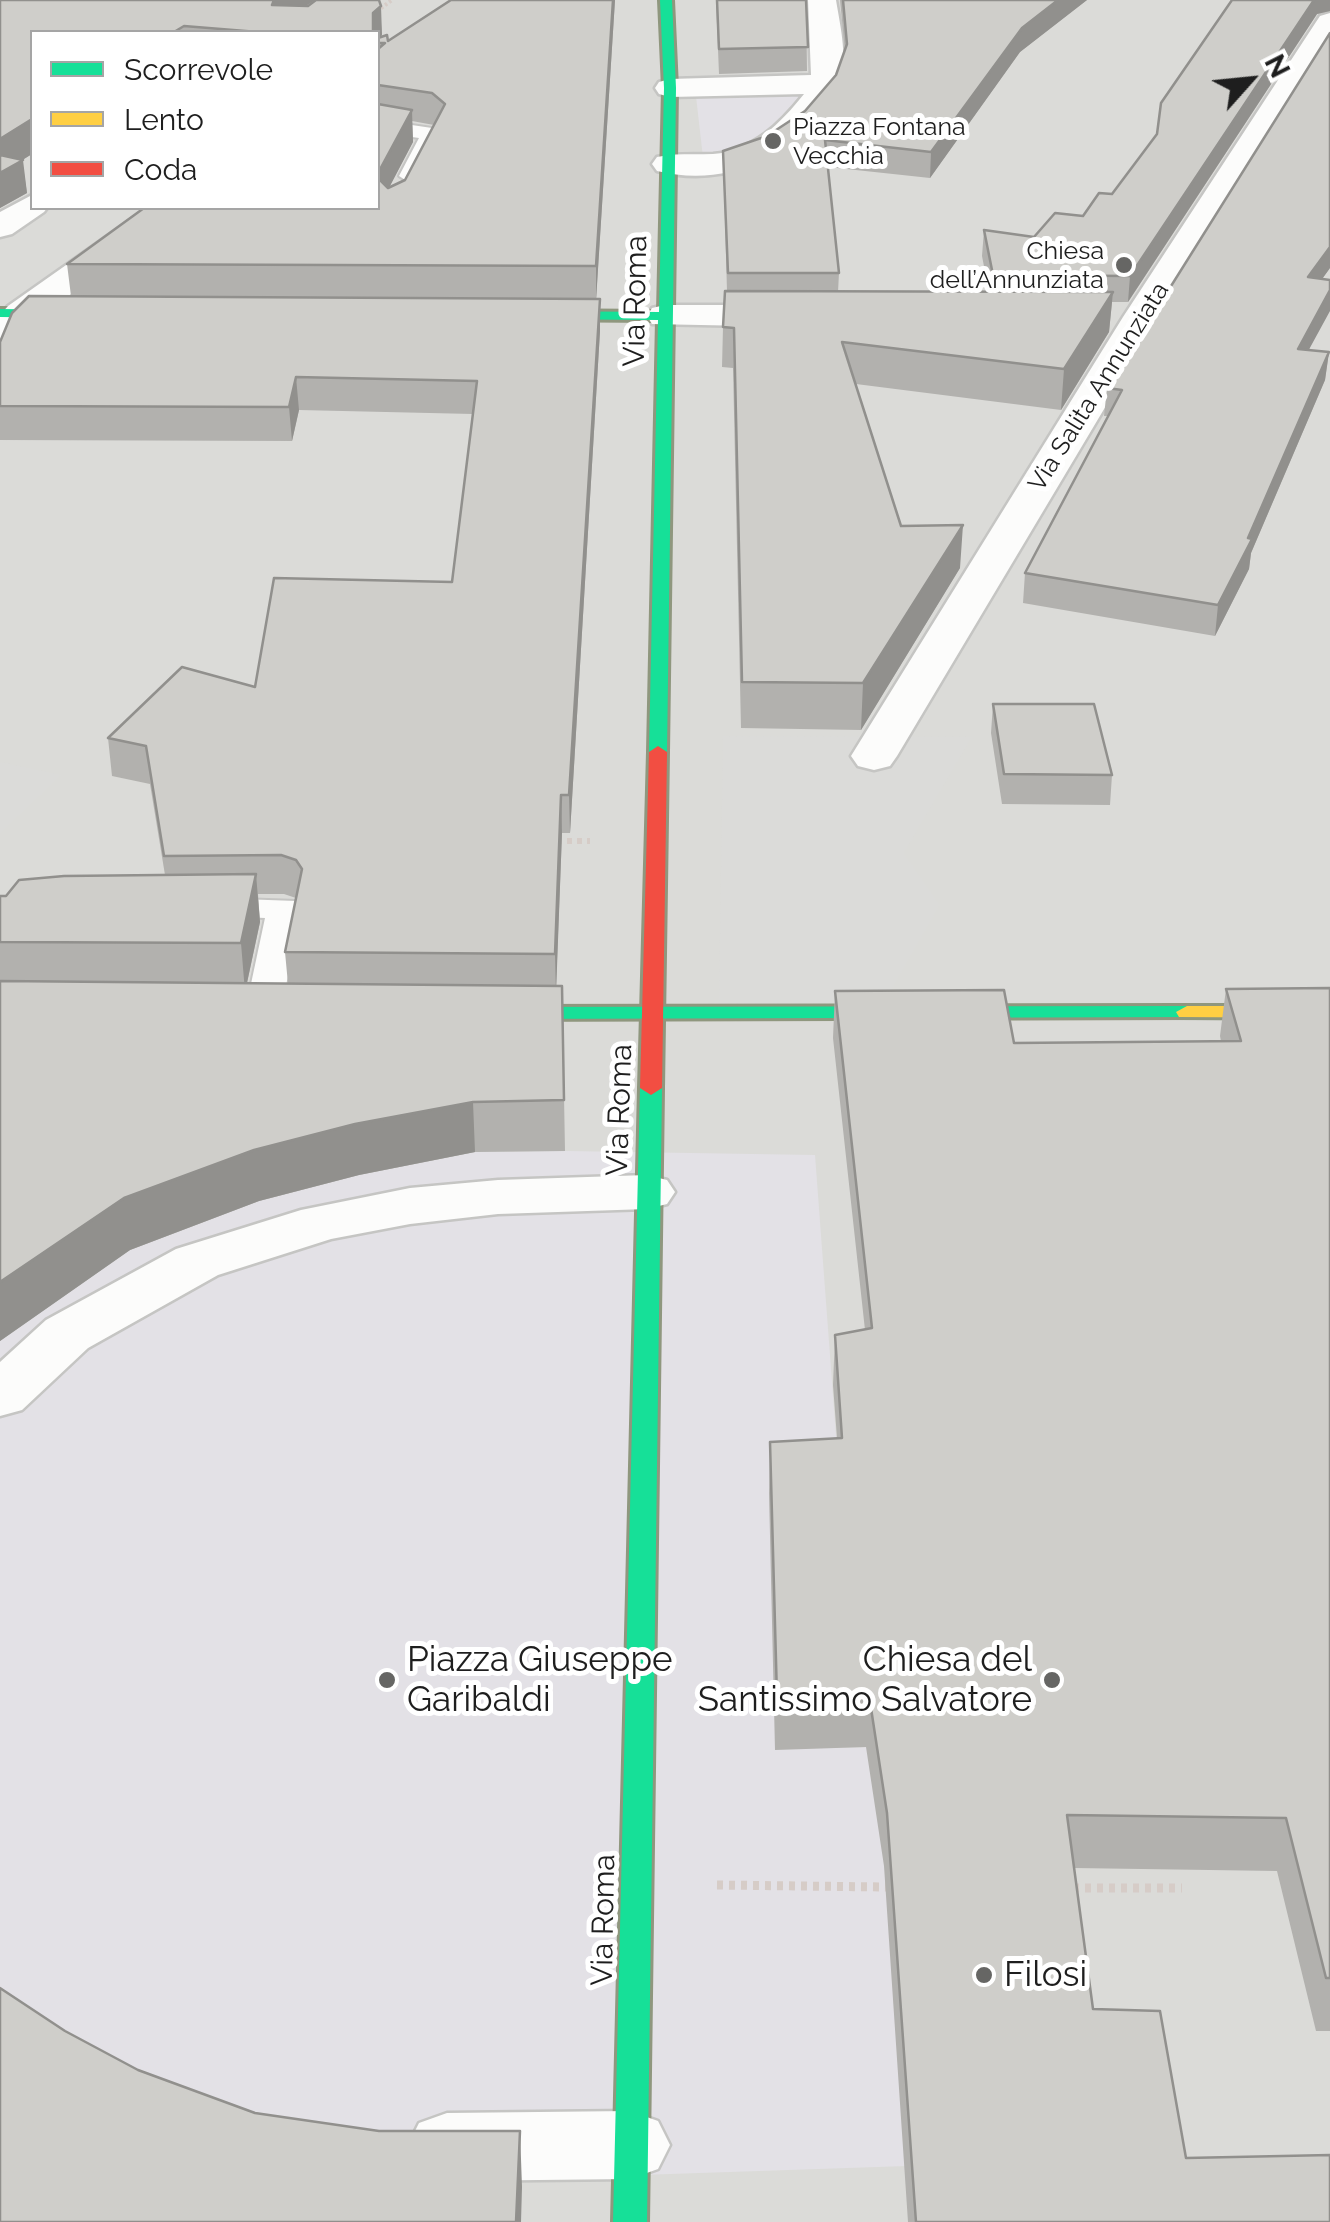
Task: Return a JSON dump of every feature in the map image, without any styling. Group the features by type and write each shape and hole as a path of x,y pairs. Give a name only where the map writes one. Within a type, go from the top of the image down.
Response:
{"main road":[{"name":"Via Roma","path":"630,2222 670,88 666,0"},
{"path":"7,321 118,314"},
{"path":"509,316 665,316"},
{"path":"472,1013 1330,1012"}],"street":[{"path":"668,164 724,163 761,154 778,143 814,103 824,84 827,68 822,0"},
{"name":"Via Salita Annunziata","path":"874,756 1122,317 1330,22"},
{"path":"670,88 824,84"},
{"path":"0,227 30,207"},
{"path":"7,321 165,210"},
{"path":"665,316 832,316"},
{"path":"0,1396 66,1334 197,1262 322,1223 410,1206 498,1197 647,1192"},
{"path":"383,2146 630,2145"}],"lane":[{"path":"380,126 432,134 400,196"},
{"path":"186,908 284,908 263,1012"}],"path":[{"path":"377,11 392,0"},
{"path":"538,842 656,840"},
{"path":"635,1884 886,1887"},
{"path":"1064,1888 1182,1888"}],"shaded area":[{"path":"0,0 1330,0 1330,2222 0,2222"},
{"name":"Piazza Fontana Vecchia","path":"857,77 865,109 825,174 705,175 694,79"},
{"path":"723,736 972,737 904,853 940,905 884,1003 719,1004"},
{"path":"0,762 62,775 0,834"},
{"name":"Piazza Giuseppe Garibaldi","path":"475,1152 815,1155 840,1489 775,1749 876,1747 907,2166 522,2179 351,2180 0,2020 0,1341 130,1250 259,1201 359,1175"}],"building":[{"path":"0,0 274,0 272,5 308,6 316,0 379,0 381,6 373,13 373,30 184,26 177,30 30,30 30,120 0,139"},
{"path":"451,0 613,0 596,266 67,264 141,210 380,210 380,180 388,188 405,180 445,104 432,93 380,85 380,47 385,43 380,43 380,37 387,35 388,41"},
{"path":"717,0 806,0 808,47 719,49"},
{"path":"843,0 1058,0 1022,28 931,152 825,140 839,273 728,273 723,151 767,136 805,111 836,75 847,44"},
{"path":"1232,0 1314,0 1130,276 993,275 984,230 1034,237 1055,213 1083,216 1099,193 1112,194 1157,134 1161,103"},
{"path":"1330,33 1330,247 1308,277 1330,280 1330,290 1298,349 1329,352 1248,538 1252,539 1218,605 1025,573 1122,390 1107,388"},
{"path":"380,104 412,110 380,169"},
{"path":"0,155 23,160 0,173"},
{"path":"725,291 1113,292 1064,369 842,342 901,526 963,525 863,683 742,682 734,328 723,327"},
{"path":"29,296 600,299 569,795 561,795 555,954 285,952 302,869 296,860 281,855 164,856 146,746 108,738 182,667 255,687 274,578 452,582 477,381 296,377 289,407 0,406 0,342 12,313"},
{"path":"993,704 1094,704 1112,775 1004,774"},
{"path":"256,874 241,943 0,942 0,896 6,896 19,880"},
{"path":"0,981 562,986 564,1100 473,1102 355,1124 254,1150 124,1198 0,1282"},
{"path":"1330,988 1330,1978 1326,1978 1286,1818 1067,1815 1093,2009 1160,2011 1186,2158 1330,2155 1330,2222 916,2222 887,1813 869,1695 777,1697 770,1442 842,1438 835,1335 872,1328 835,991 1004,990 1014,1043 1241,1041 1226,989"},
{"path":"0,1988 65,2031 138,2070 255,2113 379,2131 520,2131 516,2222 0,2222"}],"traffic: fast":[{"path":"658,752 670,88 666,0"},
{"path":"0,313 87,314"},
{"path":"523,315 665,316"},
{"path":"488,1013 1187,1012"},
{"path":"630,2222 651,1088"}],"traffic: slow":[{"path":"1187,1012 1330,1012"}],"traffic: jam":[{"path":"651,1088 658,752"}],"place":[{"name":"Piazza Fontana Vecchia","path":"773,141"},
{"name":"Chiesa dell’Annunziata","path":"1124,265"},
{"name":"Piazza Giuseppe Garibaldi","path":"387,1680"},
{"name":"Chiesa del Santissimo Salvatore","path":"1052,1680"},
{"name":"Filosi","path":"984,1975"}]}
